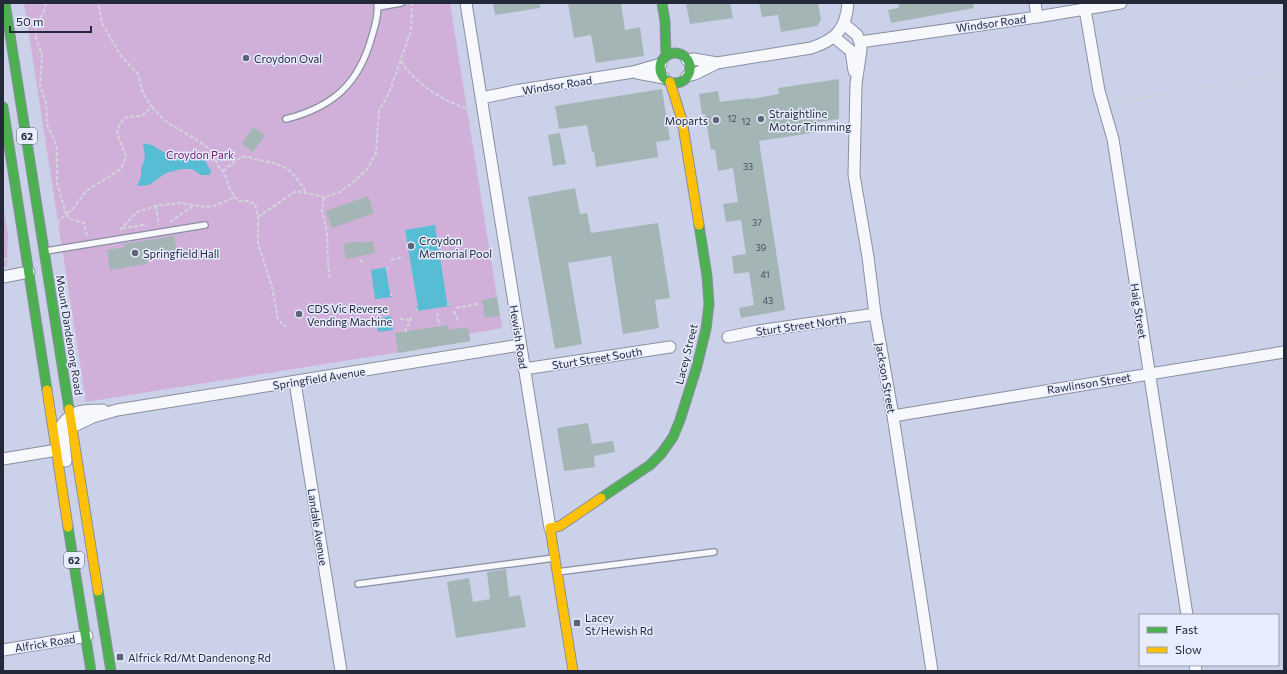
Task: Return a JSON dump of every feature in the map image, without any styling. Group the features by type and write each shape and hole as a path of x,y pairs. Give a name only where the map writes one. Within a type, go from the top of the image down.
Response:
{"main road":[{"name":"Mount Dandenong Road","path":"5,3 111,671"},
{"path":"662,3 665,21 663,60 660,72 667,80 680,82 686,78 690,68 665,21"},
{"path":"663,60 673,53 684,57"},
{"name":"Lacey Street","path":"682,120 686,78"},
{"name":"Lacey Street","path":"550,528 560,526 650,465 661,454 673,437 697,366 706,329 709,304 707,276 682,120 667,80"},
{"name":"62","path":"3,107 91,671"},
{"path":"29,272 48,269"},
{"name":"Hewish Road","path":"550,528 573,671"},
{"path":"86,636 105,634"}],"street":[{"name":"Hewish Road","path":"466,3 550,528"},
{"path":"684,57 717,62 811,48 824,44 839,33 847,14 848,3"},
{"path":"1036,3 1038,17"},
{"name":"Windsor Road","path":"860,42 1038,17 1121,3"},
{"name":"Haig Street","path":"1085,9 1101,97 1112,140 1187,614"},
{"path":"844,24 857,35 860,42 861,50 856,84"},
{"path":"834,37 851,50 856,84"},
{"name":"Windsor Road","path":"481,98 633,72 663,60"},
{"path":"686,78 717,62"},
{"name":"Windsor Road","path":"633,72 667,80"},
{"name":"Jackson Street","path":"856,84 854,176 868,257 875,314 893,416 932,671"},
{"path":"3,277 29,272"},
{"name":"Sturt Street North","path":"728,337 758,331 875,314"},
{"name":"Springfield Avenue","path":"72,427 94,417 118,410 520,345"},
{"name":"Sturt Street South","path":"524,369 670,347"},
{"name":"Rawlinson Street","path":"893,416 1284,352"},
{"name":"Landale Avenue","path":"295,382 341,671"},
{"name":"Springfield Avenue","path":"71,414 80,411 118,410"},
{"path":"67,514 66,459 62,425 71,414"},
{"path":"3,459 57,450"},
{"name":"Alfrick Road","path":"3,650 86,636"}],"lane":[{"path":"286,119 315,110 337,95 353,79 364,60 369,46 375,25 377,5 401,3"},
{"path":"45,251 205,225"},
{"path":"557,572 714,552"},
{"path":"358,584 554,558"}],"path":[{"path":"46,3 43,14 36,24 36,38 42,55 40,86 46,102 47,125 54,139 57,150 57,183 66,214 70,219 84,223 88,245"},
{"path":"98,3 102,23 121,56 138,74 142,93 152,107 165,121 212,151 218,166 223,171 235,198 239,201 248,201 255,204 258,217 258,243 272,287 278,320 286,327"},
{"path":"258,217 296,191 324,197 340,192 368,168 376,153 379,111 389,93 411,31 412,3"},
{"path":"401,60 412,76 428,89 458,106 469,109"},
{"path":"1101,97 1137,99 1284,75"},
{"path":"60,249 56,226 60,219 73,209 86,191 121,169 126,156 117,134 120,123 127,117 141,116 152,107"},
{"path":"223,171 242,157 247,156 255,160 267,161 285,166 299,179 306,193"},
{"path":"324,197 322,210 327,233 330,278"},
{"path":"112,241 121,228 137,212 156,206 179,203 194,206 214,206 235,198"},
{"path":"156,206 159,229"},
{"path":"165,225 194,206"},
{"path":"121,228 144,225 152,227"},
{"path":"391,260 403,257"},
{"path":"3,260 8,258"},
{"path":"360,260 364,264"},
{"path":"459,323 455,309 478,304"},
{"path":"437,313 439,326"},
{"path":"405,332 412,316"},
{"path":"400,319 410,320"}],"green space":[{"name":"Croydon Park","path":"24,3 450,3 502,328 469,334 470,341 86,402"},
{"path":"3,204 8,235 7,266 3,267"}],"water":[{"path":"143,143 152,145 174,158 203,157 211,171 210,175 201,175 192,169 182,169 166,173 149,185 137,186 141,177 141,169 145,158"},
{"path":"435,225 447,302 449,302 450,306 416,311 415,308 418,307 405,230"},
{"path":"388,267 386,270 390,294 392,297 375,299 371,270"},
{"path":"391,316 393,330 378,332 376,319"}],"building":[{"path":"493,3 540,3 540,8 495,15"},
{"path":"568,3 621,3 625,30 640,27 644,56 596,63 591,35 574,38"},
{"path":"686,3 730,3 733,18 690,24"},
{"path":"759,3 818,3 821,20 817,26 781,32 778,15 762,17"},
{"path":"898,3 973,3 974,8 891,23 888,10 899,8"},
{"path":"839,79 839,119 818,122 819,132 759,141 785,310 741,318 739,308 754,305 749,272 734,274 732,256 746,254 741,220 726,222 723,204 738,202 733,168 718,171 715,149 711,150 705,114 702,114 699,94 718,91 720,102 751,99 779,94 778,88"},
{"path":"662,89 670,140 656,142 658,157 596,167 587,125 559,129 555,106"},
{"path":"253,127 265,135 253,152 242,144"},
{"path":"560,133 566,164 553,166 548,135"},
{"path":"575,188 580,214 587,213 591,233 658,223 670,298 655,300 659,328 623,334 611,256 568,263 582,344 555,349 528,197"},
{"path":"368,196 374,213 332,228 326,211"},
{"name":"Springfield Hall","path":"174,236 177,251 146,256 147,264 110,270 107,250 125,247 124,244"},
{"path":"361,241 361,243 373,241 375,253 346,259 343,244"},
{"path":"497,297 500,316 485,318 482,300"},
{"path":"448,325 449,330 468,327 470,341 398,353 395,333"},
{"path":"588,423 592,444 613,441 615,452 594,456 595,467 564,471 557,428"},
{"path":"506,569 509,597 520,595 526,627 456,638 447,582 469,578 473,602 490,599 487,572"}],"traffic: fast":[{"path":"5,3 69,409"},
{"path":"662,3 665,21 666,56"},
{"path":"675,53 686,57 690,68 686,79 675,83 664,79 660,68 664,57 675,53"},
{"path":"3,107 47,390"},
{"path":"601,498 650,465 661,454 673,437 680,420 697,366 706,329 709,304 707,276 699,225"},
{"path":"68,527 91,671"},
{"path":"98,591 111,671"}],"traffic: slow":[{"path":"670,82 682,120 699,225"},
{"path":"47,390 68,527"},
{"path":"69,409 98,591"},
{"path":"573,671 550,528 560,526 601,498"}],"place":[{"name":"Croydon Oval","path":"246,58"},
{"name":"Straightline Motor Trimming","path":"761,119"},
{"name":"Moparts","path":"716,120"},
{"name":"Croydon Memorial Pool","path":"411,246"},
{"name":"Springfield Hall","path":"135,253"},
{"name":"CDS Vic Reverse Vending Machine","path":"299,314"},
{"name":"Lacey St/Hewish Rd","path":"577,623"},
{"name":"Alfrick Rd/Mt Dandenong Rd","path":"120,657"}]}
